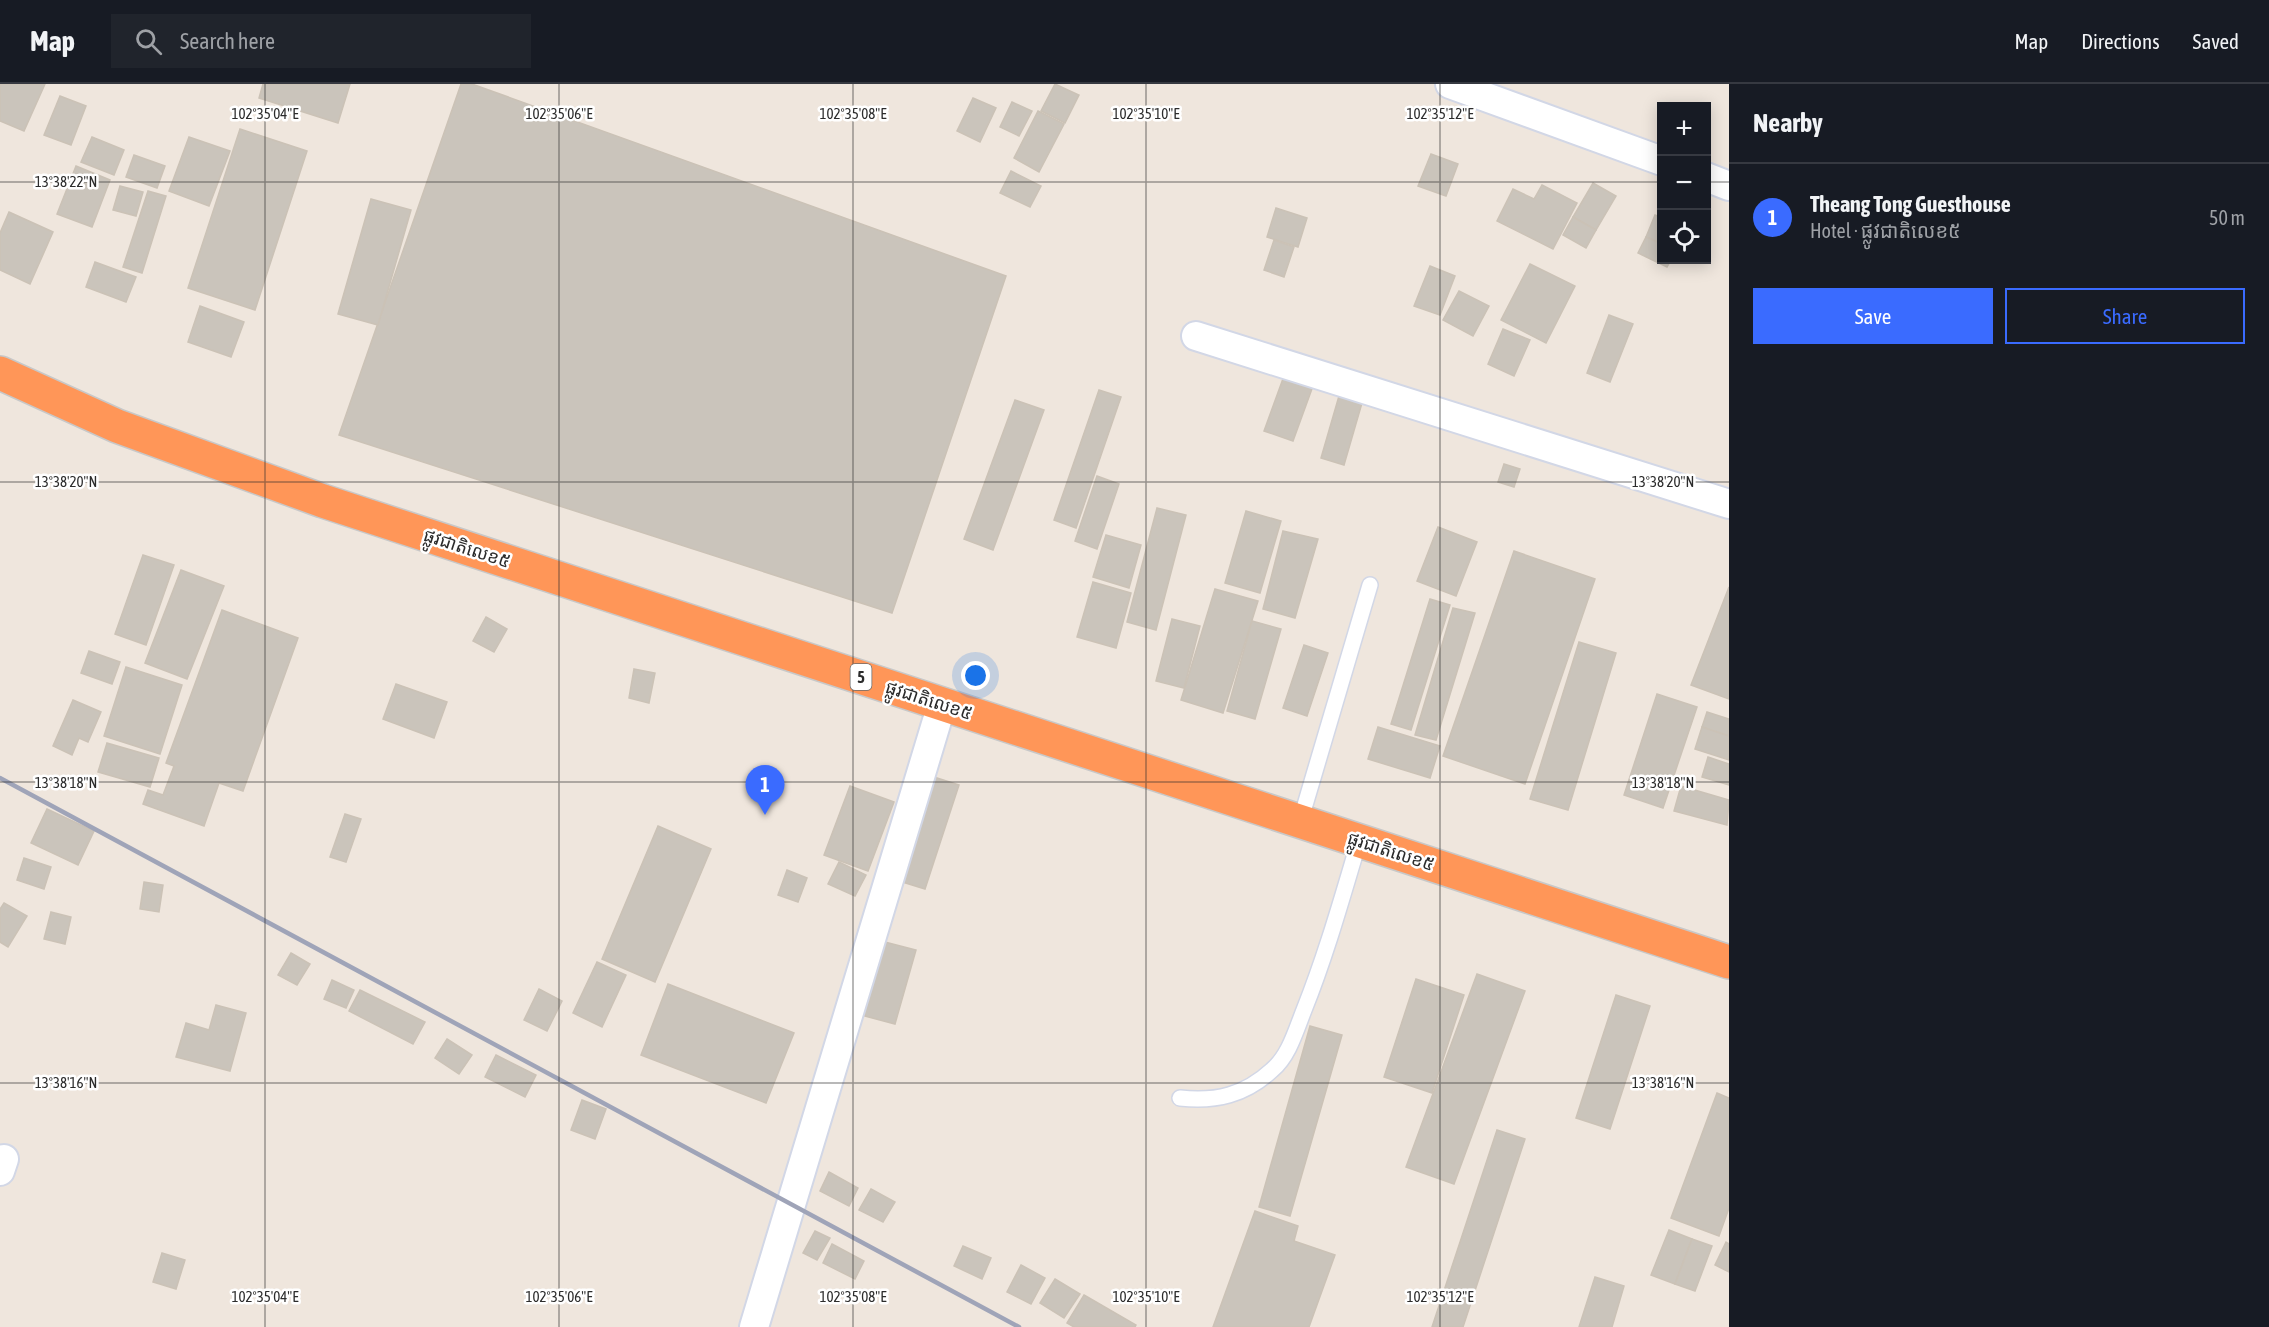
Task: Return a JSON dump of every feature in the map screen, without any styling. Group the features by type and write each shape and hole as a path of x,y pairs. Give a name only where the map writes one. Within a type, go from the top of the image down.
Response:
{"highway":[{"name":"ផ្លូវជាតិលេខ៥","path":"0,373 117,426 323,501 1729,962"}],"street":[{"path":"1450,84 1657,158"},
{"path":"1711,179 1729,186"},
{"path":"1196,336 1729,504"},
{"path":"754,1327 942,704"}],"lane":[{"path":"1300,822 1370,585"},
{"path":"1180,1098 1216,1100 1243,1092 1274,1069 1293,1039 1319,975 1359,841"}],"building":[{"path":"0,84 45,84 24,131 0,121"},
{"path":"263,84 350,84 338,123 259,98"},
{"path":"461,84 472,84 1006,276 892,613 339,435"},
{"path":"1055,84 1079,95 1065,123 1041,111"},
{"path":"60,96 86,106 71,145 44,135"},
{"path":"973,98 996,108 980,142 957,131"},
{"path":"1012,102 1032,111 1019,136 1000,127"},
{"path":"1038,111 1064,124 1039,172 1014,158"},
{"path":"240,129 307,151 255,310 188,288"},
{"path":"92,137 124,150 114,175 81,162"},
{"path":"189,137 230,151 209,206 169,191"},
{"path":"1431,154 1458,164 1446,196 1418,186"},
{"path":"134,155 165,166 157,188 126,177"},
{"path":"76,166 110,180 92,227 57,214"},
{"path":"1011,171 1041,186 1030,207 1000,193"},
{"path":"1593,183 1616,196 1596,230 1573,217"},
{"path":"1542,185 1577,203 1553,249 1497,221 1513,189 1534,199"},
{"path":"120,186 143,192 136,216 113,210"},
{"path":"148,191 166,196 142,273 123,267"},
{"path":"371,199 411,210 378,325 338,314"},
{"path":"1276,208 1307,218 1298,247 1267,237"},
{"path":"9,212 53,232 30,284 0,270 0,233"},
{"path":"1655,215 1657,216 1657,242 1646,237"},
{"path":"1573,217 1596,230 1586,248 1563,235"},
{"path":"1646,237 1657,242 1657,262 1638,253"},
{"path":"1274,240 1294,247 1284,277 1264,270"},
{"path":"95,262 136,277 126,302 86,287"},
{"path":"1530,264 1575,286 1546,343 1501,320"},
{"path":"1430,266 1455,276 1440,315 1414,306"},
{"path":"1459,291 1489,306 1473,336 1443,320"},
{"path":"200,306 244,322 231,357 188,342"},
{"path":"1609,315 1633,324 1610,382 1587,373"},
{"path":"1503,329 1530,340 1514,376 1488,364"},
{"path":"1284,376 1313,386 1293,441 1264,431"},
{"path":"1099,390 1121,397 1076,528 1054,520"},
{"path":"1339,396 1362,403 1344,465 1321,458"},
{"path":"1015,400 1044,410 993,550 964,539"},
{"path":"1504,464 1520,469 1514,487 1498,482"},
{"path":"1097,476 1119,484 1097,549 1075,541"},
{"path":"1157,508 1186,515 1156,630 1127,622"},
{"path":"1246,511 1281,521 1260,593 1225,583"},
{"path":"1438,527 1477,542 1456,596 1417,581"},
{"path":"1283,531 1318,539 1295,618 1263,609"},
{"path":"1106,535 1141,545 1129,588 1093,577"},
{"path":"1514,551 1595,579 1525,784 1443,756"},
{"path":"143,555 174,565 146,645 115,634"},
{"path":"181,570 224,586 187,679 145,663"},
{"path":"1093,582 1131,593 1116,648 1077,637"},
{"path":"1729,587 1729,699 1691,685"},
{"path":"1215,589 1258,601 1223,713 1181,700"},
{"path":"1430,599 1450,605 1411,730 1391,724"},
{"path":"1453,608 1475,613 1436,740 1415,735"},
{"path":"222,610 298,638 243,791 219,783 204,826 143,804 148,790 163,795 174,766 166,763"},
{"path":"486,617 507,629 494,652 473,641"},
{"path":"1172,619 1200,626 1184,688 1156,681"},
{"path":"1252,621 1281,629 1255,719 1227,711"},
{"path":"1579,642 1616,653 1568,810 1530,799"},
{"path":"1304,645 1328,653 1307,716 1283,708"},
{"path":"89,651 120,662 112,684 81,673"},
{"path":"126,667 182,685 160,754 104,736"},
{"path":"634,669 655,673 649,703 629,698"},
{"path":"396,684 447,702 434,738 383,719"},
{"path":"1657,694 1697,707 1663,808 1624,795"},
{"path":"73,700 101,712 88,742 79,738 72,755 53,746"},
{"path":"1707,712 1729,719 1729,736 1702,727"},
{"path":"1378,727 1440,746 1430,778 1368,759"},
{"path":"1702,727 1729,736 1729,760 1695,749"},
{"path":"107,743 159,758 150,787 98,772"},
{"path":"1708,757 1729,764 1729,785 1702,777"},
{"path":"934,777 959,785 925,889 899,881"},
{"path":"850,786 894,802 868,871 824,855"},
{"path":"1681,786 1729,800 1727,825 1674,811"},
{"path":"47,809 94,831 78,865 31,843"},
{"path":"345,814 361,819 346,862 330,857"},
{"path":"658,826 711,849 655,982 602,959"},
{"path":"24,858 51,867 44,889 17,880"},
{"path":"839,862 866,875 855,896 828,884"},
{"path":"787,870 807,878 798,902 778,895"},
{"path":"144,882 163,885 159,912 140,909"},
{"path":"4,903 27,916 8,947 0,942 0,909"},
{"path":"51,912 71,917 65,944 44,939"},
{"path":"881,941 916,950 895,1024 861,1015"},
{"path":"291,953 310,964 297,985 278,975"},
{"path":"597,962 626,975 602,1027 573,1013"},
{"path":"1477,974 1525,991 1454,1184 1406,1167"},
{"path":"1416,979 1464,995 1432,1093 1384,1077"},
{"path":"332,980 354,990 346,1008 324,999"},
{"path":"668,984 794,1033 766,1103 641,1055"},
{"path":"539,989 562,1001 547,1031 524,1020"},
{"path":"360,990 425,1022 413,1044 349,1011"},
{"path":"1616,995 1650,1006 1610,1129 1576,1118"},
{"path":"216,1005 246,1013 230,1071 176,1057 186,1023 209,1030"},
{"path":"1310,1026 1342,1035 1290,1216 1259,1207"},
{"path":"447,1039 472,1055 459,1074 435,1058"},
{"path":"496,1055 536,1075 525,1097 485,1077"},
{"path":"1717,1093 1729,1098 1729,1208 1719,1236 1671,1218"},
{"path":"582,1100 606,1109 595,1139 571,1130"},
{"path":"1497,1130 1525,1139 1463,1327 1432,1327"},
{"path":"829,1172 858,1188 849,1206 820,1191"},
{"path":"871,1189 895,1202 883,1222 859,1210"},
{"path":"1255,1211 1298,1226 1294,1241 1335,1255 1309,1327 1213,1327"},
{"path":"1669,1230 1692,1239 1675,1284 1651,1275"},
{"path":"815,1231 830,1238 817,1260 803,1253"},
{"path":"1692,1239 1712,1246 1695,1291 1675,1284"},
{"path":"1726,1242 1729,1244 1729,1272 1715,1265"},
{"path":"832,1244 864,1261 855,1279 823,1263"},
{"path":"963,1246 991,1258 982,1279 954,1266"},
{"path":"162,1253 185,1260 176,1289 153,1282"},
{"path":"1021,1265 1045,1278 1031,1304 1007,1292"},
{"path":"1595,1277 1624,1286 1612,1327 1579,1327"},
{"path":"1055,1279 1080,1294 1064,1318 1040,1303"},
{"path":"1084,1295 1136,1325 1135,1327 1074,1327 1067,1323"}],"railway":[{"path":"0,778 1019,1327"}],"place":[{"name":"Theang Tong Guesthouse","path":"765,815"}]}
